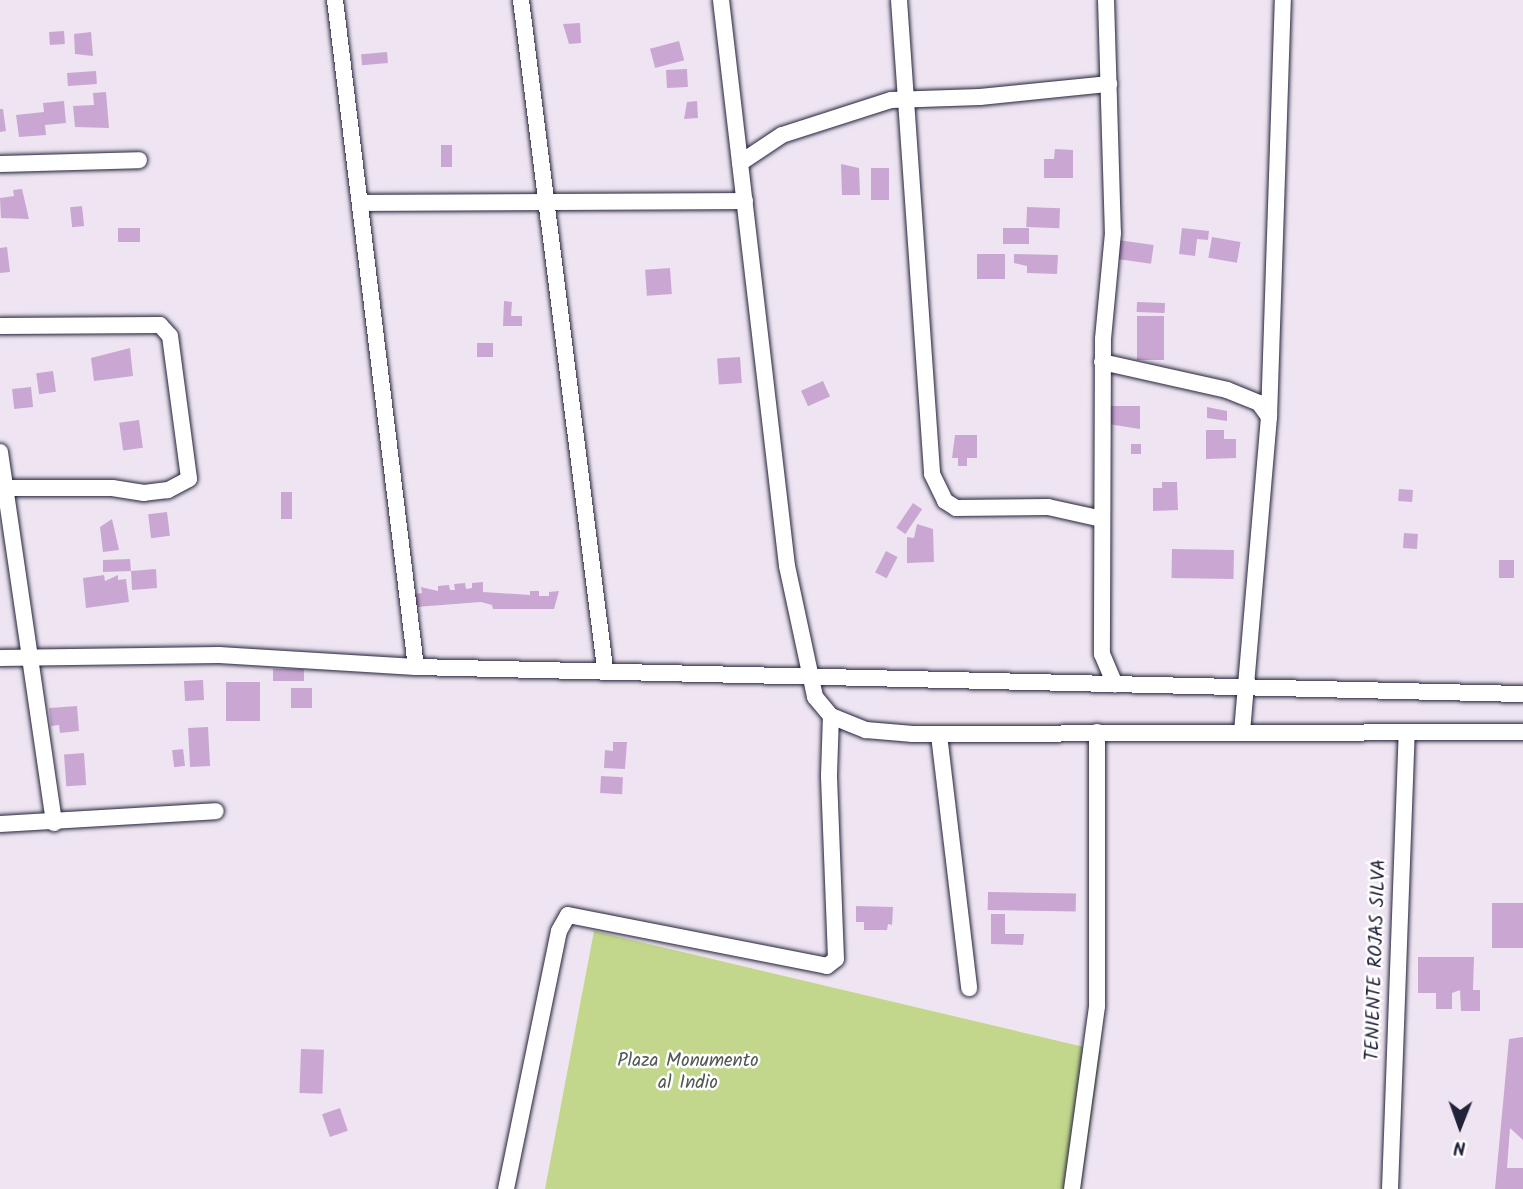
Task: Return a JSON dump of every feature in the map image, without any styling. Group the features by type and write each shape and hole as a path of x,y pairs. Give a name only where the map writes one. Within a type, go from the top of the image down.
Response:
{"street":[{"path":"335,0 416,667"},
{"path":"521,0 605,669"},
{"path":"720,0 787,566 815,697 831,716 866,730 939,735 1242,731 1523,732"},
{"path":"899,0 908,97 932,474 945,501 956,508 1048,508 1102,519"},
{"path":"1106,0 1113,233 1102,362 1102,654 1115,684"},
{"path":"1242,731 1269,417 1283,0"},
{"path":"740,163 782,135 853,109 908,97 980,97 1109,84"},
{"path":"0,164 139,160"},
{"path":"360,203 745,201"},
{"path":"0,326 160,325 170,336 189,479 169,490 144,493 112,488 3,488"},
{"path":"1102,362 1227,390 1259,403 1269,417"},
{"path":"0,452 3,488 31,656 54,822"},
{"path":"0,658 219,655 416,667 605,669 813,678 1523,694"},
{"path":"506,1189 559,931 568,915 827,967 836,959 839,949 829,775 831,716"},
{"path":"1072,1189 1097,1006 1097,732"},
{"name":"TENIENTE ROJAS SILVA","path":"1390,1189 1407,733"},
{"path":"939,735 969,988"},
{"path":"0,824 216,811"}],"green space":[{"name":"Plaza Monumento al Indio","path":"594,931 1101,1051 1081,1189 545,1189"}],"building":[{"path":"580,23 581,43 569,44 563,24"},
{"path":"64,31 65,44 50,45 49,32"},
{"path":"91,32 93,56 75,54 74,34"},
{"path":"679,41 684,60 655,68 650,49"},
{"path":"387,52 388,63 362,65 361,54"},
{"path":"687,69 688,87 667,88 666,70"},
{"path":"96,71 97,84 68,86 67,73"},
{"path":"106,92 109,128 75,127 73,106 94,105 93,93"},
{"path":"64,101 66,123 45,125 46,135 19,137 16,115 44,112 43,103"},
{"path":"697,101 698,118 684,119 687,102"},
{"path":"0,109 3,109 6,131 0,132"},
{"path":"441,145 452,145 452,167 441,167"},
{"path":"1055,149 1073,150 1073,178 1044,178 1044,159 1054,159"},
{"path":"841,164 859,168 860,195 842,195"},
{"path":"871,168 889,168 889,200 871,200"},
{"path":"22,189 29,219 1,218 0,198 14,196 13,190"},
{"path":"82,206 84,226 72,227 70,207"},
{"path":"1027,207 1060,208 1059,228 1026,227"},
{"path":"118,228 140,228 140,242 118,242"},
{"path":"1003,228 1029,228 1029,244 1003,244"},
{"path":"1182,228 1209,231 1208,240 1197,239 1195,256 1179,254"},
{"path":"1212,237 1241,242 1237,263 1208,258"},
{"path":"1118,240 1154,245 1151,264 1115,259"},
{"path":"7,247 10,272 0,273 0,248"},
{"path":"977,254 1005,254 1005,279 977,279"},
{"path":"1014,254 1058,255 1057,274 1027,273 1027,266 1014,263"},
{"path":"670,268 672,294 647,296 645,270"},
{"path":"504,301 512,302 511,316 522,316 522,326 503,326"},
{"path":"1137,302 1165,303 1165,313 1137,312"},
{"path":"1137,316 1164,316 1164,360 1137,360"},
{"path":"477,343 493,343 493,357 477,357"},
{"path":"130,348 133,376 94,381 91,358"},
{"path":"740,357 742,383 719,385 717,359"},
{"path":"53,371 56,392 39,394 36,373"},
{"path":"823,381 830,397 808,406 801,391"},
{"path":"31,387 33,407 14,409 12,389"},
{"path":"1108,406 1140,406 1140,429 1108,424"},
{"path":"1207,407 1227,411 1227,421 1207,418"},
{"path":"139,420 143,448 123,451 119,423"},
{"path":"1206,430 1224,430 1224,439 1236,439 1236,458 1206,459"},
{"path":"955,435 977,435 977,458 967,458 967,466 958,466 958,458 952,458"},
{"path":"1131,444 1141,444 1141,454 1131,454"},
{"path":"1162,482 1177,482 1178,510 1153,511 1153,488 1162,488"},
{"path":"1399,489 1413,490 1412,502 1398,501"},
{"path":"281,492 292,492 292,519 281,519"},
{"path":"913,503 922,509 905,534 896,528"},
{"path":"167,512 170,536 151,538 148,514"},
{"path":"112,519 119,550 103,552 100,527"},
{"path":"917,524 933,529 934,562 907,563 907,537 914,538"},
{"path":"1404,533 1418,534 1417,549 1403,548"},
{"path":"1172,549 1234,550 1233,579 1171,578"},
{"path":"886,551 898,557 887,578 875,572"},
{"path":"130,559 131,571 103,572 103,560"},
{"path":"1499,560 1514,560 1514,578 1499,578"},
{"path":"156,569 157,588 132,590 131,571"},
{"path":"104,575 105,581 118,575 118,580 126,579 129,602 86,608 83,578"},
{"path":"483,582 483,592 530,595 530,591 539,591 539,596 549,596 549,592 559,591 554,609 493,609 492,605 481,602 416,607 415,594 422,593 421,587 438,591 438,586 449,585 450,590 455,590 454,584 465,583 466,589 472,588 472,583"},
{"path":"273,669 304,669 304,681 273,681"},
{"path":"203,680 204,700 185,701 184,681"},
{"path":"226,682 260,682 260,721 226,721"},
{"path":"291,688 312,688 312,708 291,708"},
{"path":"77,706 79,731 60,733 59,725 51,726 49,708"},
{"path":"208,727 210,766 190,767 188,728"},
{"path":"613,742 627,742 625,769 604,768 605,750 613,751"},
{"path":"183,749 185,766 174,767 172,750"},
{"path":"84,753 86,785 66,786 64,754"},
{"path":"601,776 623,777 622,794 600,793"},
{"path":"988,892 1076,894 1076,912 988,910"},
{"path":"1492,903 1523,903 1523,948 1492,948"},
{"path":"856,906 893,907 892,925 888,924 887,930 864,930 864,922 856,922"},
{"path":"991,914 1005,914 1005,934 1024,934 1023,945 991,944"},
{"path":"1418,957 1474,957 1473,990 1480,990 1480,1011 1461,1011 1460,990 1452,993 1452,1009 1436,1009 1436,993 1418,993"},
{"path":"1523,1037 1523,1140 1510,1128 1507,1168 1523,1168 1523,1189 1495,1189 1509,1039"},
{"path":"301,1049 324,1050 322,1094 299,1093"},
{"path":"340,1108 348,1131 330,1137 322,1114"}]}
